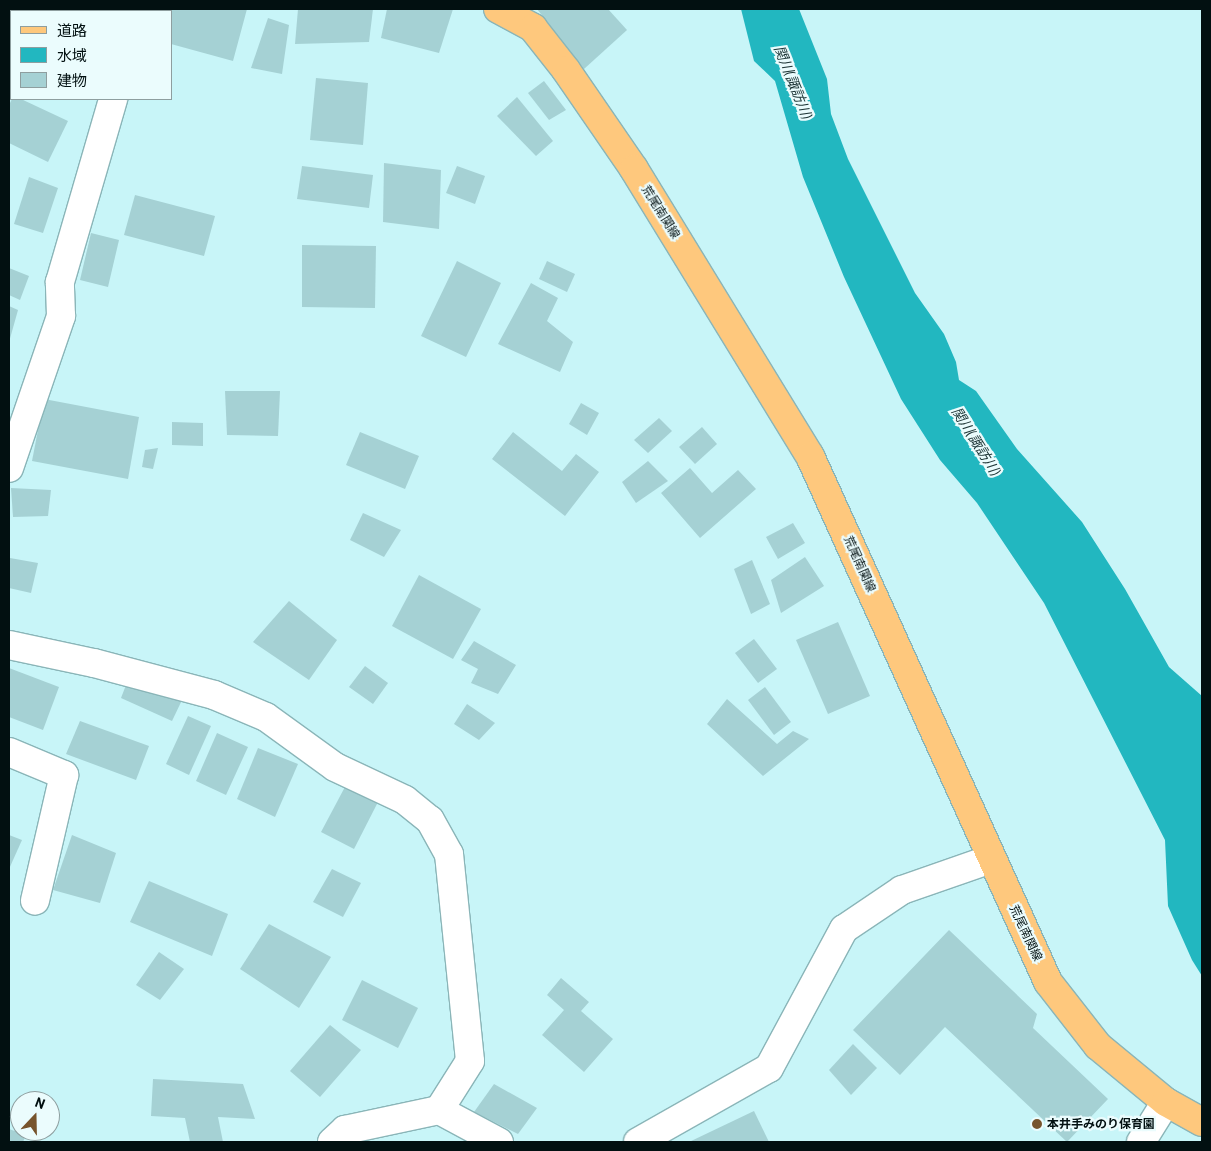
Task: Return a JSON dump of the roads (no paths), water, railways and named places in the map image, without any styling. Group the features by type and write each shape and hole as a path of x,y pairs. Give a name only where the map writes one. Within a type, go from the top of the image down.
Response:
{"main road":[{"name":"荒尾南関線","path":"498,9 533,28 566,70 634,169 810,456 935,729 990,858 1048,982 1098,1046 1166,1102 1202,1122"}],"street":[{"path":"9,468 61,316 60,282 113,100"},
{"path":"9,645 94,663 214,695 266,717 335,767 405,800 430,820 449,854 470,1061 439,1110"},
{"path":"9,752 64,775 35,901"},
{"path":"638,1142 769,1068 844,929 902,890 990,858"},
{"path":"1141,1142 1166,1102"},
{"path":"332,1142 345,1130 439,1110 499,1142"}],"water":[{"name":"関川(諏訪川)","path":"741,9 799,9 827,79 831,114 848,159 915,293 944,334 956,362 959,380 976,391 1017,449 1082,522 1125,589 1169,667 1202,696 1202,976 1192,960 1168,906 1165,840 1044,603 977,503 940,460 901,399 844,277 803,177 775,81 754,61"}],"place":[{"name":"本井手みのり保育園","path":"1037,1124"}]}
